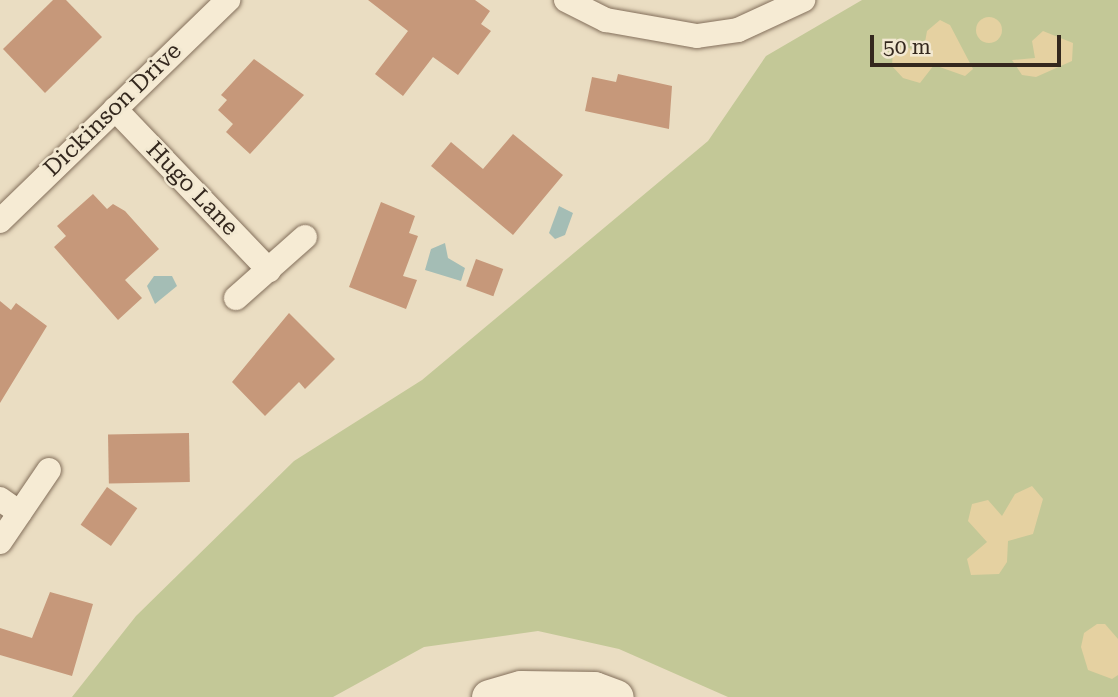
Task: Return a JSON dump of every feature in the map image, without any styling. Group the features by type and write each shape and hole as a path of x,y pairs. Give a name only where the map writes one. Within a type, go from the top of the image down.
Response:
{"street":[{"name":"Dickinson Drive","path":"0,221 228,0"},
{"path":"566,0 606,20 698,36 738,30 803,0"},
{"name":"Hugo Lane","path":"115,109 269,270"},
{"path":"236,298 305,237"},
{"path":"0,542 10,506 49,470"},
{"path":"489,697 521,688 594,689 616,697"}],"green space":[{"path":"862,0 1118,0 1118,697 728,697 619,649 538,631 424,647 333,697 72,697 136,616 294,461 422,380 708,141 766,56"}],"sand":[{"path":"989,17 998,21 1002,30 998,39 989,43 980,39 976,30 980,21"},
{"path":"940,20 950,25 973,69 965,76 934,65 920,83 903,78 892,66 893,50 903,46 923,53 927,31"},
{"path":"1043,31 1073,43 1072,61 1036,77 1022,75 1012,60 1035,58 1032,41"},
{"path":"1032,486 1043,499 1033,534 1008,541 1007,562 999,574 971,575 967,559 987,542 968,521 972,504 988,500 1002,516 1015,494"},
{"path":"1097,624 1105,624 1118,639 1118,675 1112,679 1088,670 1081,647 1084,633"}],"water":[{"path":"559,206 573,213 565,235 555,239 549,233"},
{"path":"445,243 448,258 465,268 461,281 425,270 431,249"},
{"path":"154,276 172,276 177,286 155,304 147,286"}],"building":[{"path":"53,0 66,0 102,37 45,93 3,49"},
{"path":"368,0 475,0 490,11 481,24 491,31 458,75 433,57 403,96 375,74 408,31"},
{"path":"254,59 304,95 250,154 226,132 233,124 218,110 227,100 221,95"},
{"path":"618,74 672,86 669,129 585,111 592,77 616,82"},
{"path":"513,134 563,175 513,235 431,166 451,142 483,169"},
{"path":"93,194 107,209 113,204 125,211 159,249 125,280 142,298 118,320 54,247 66,236 57,226"},
{"path":"381,202 415,216 409,233 418,236 403,276 417,280 406,309 349,287"},
{"path":"476,259 503,269 493,296 466,286"},
{"path":"0,301 11,310 16,303 47,326 0,403"},
{"path":"289,313 335,359 305,389 299,382 265,416 232,382"},
{"path":"189,433 190,482 109,483 108,434"},
{"path":"107,487 137,508 111,546 81,525"},
{"path":"50,592 93,604 72,676 0,655 0,628 32,638"}]}
